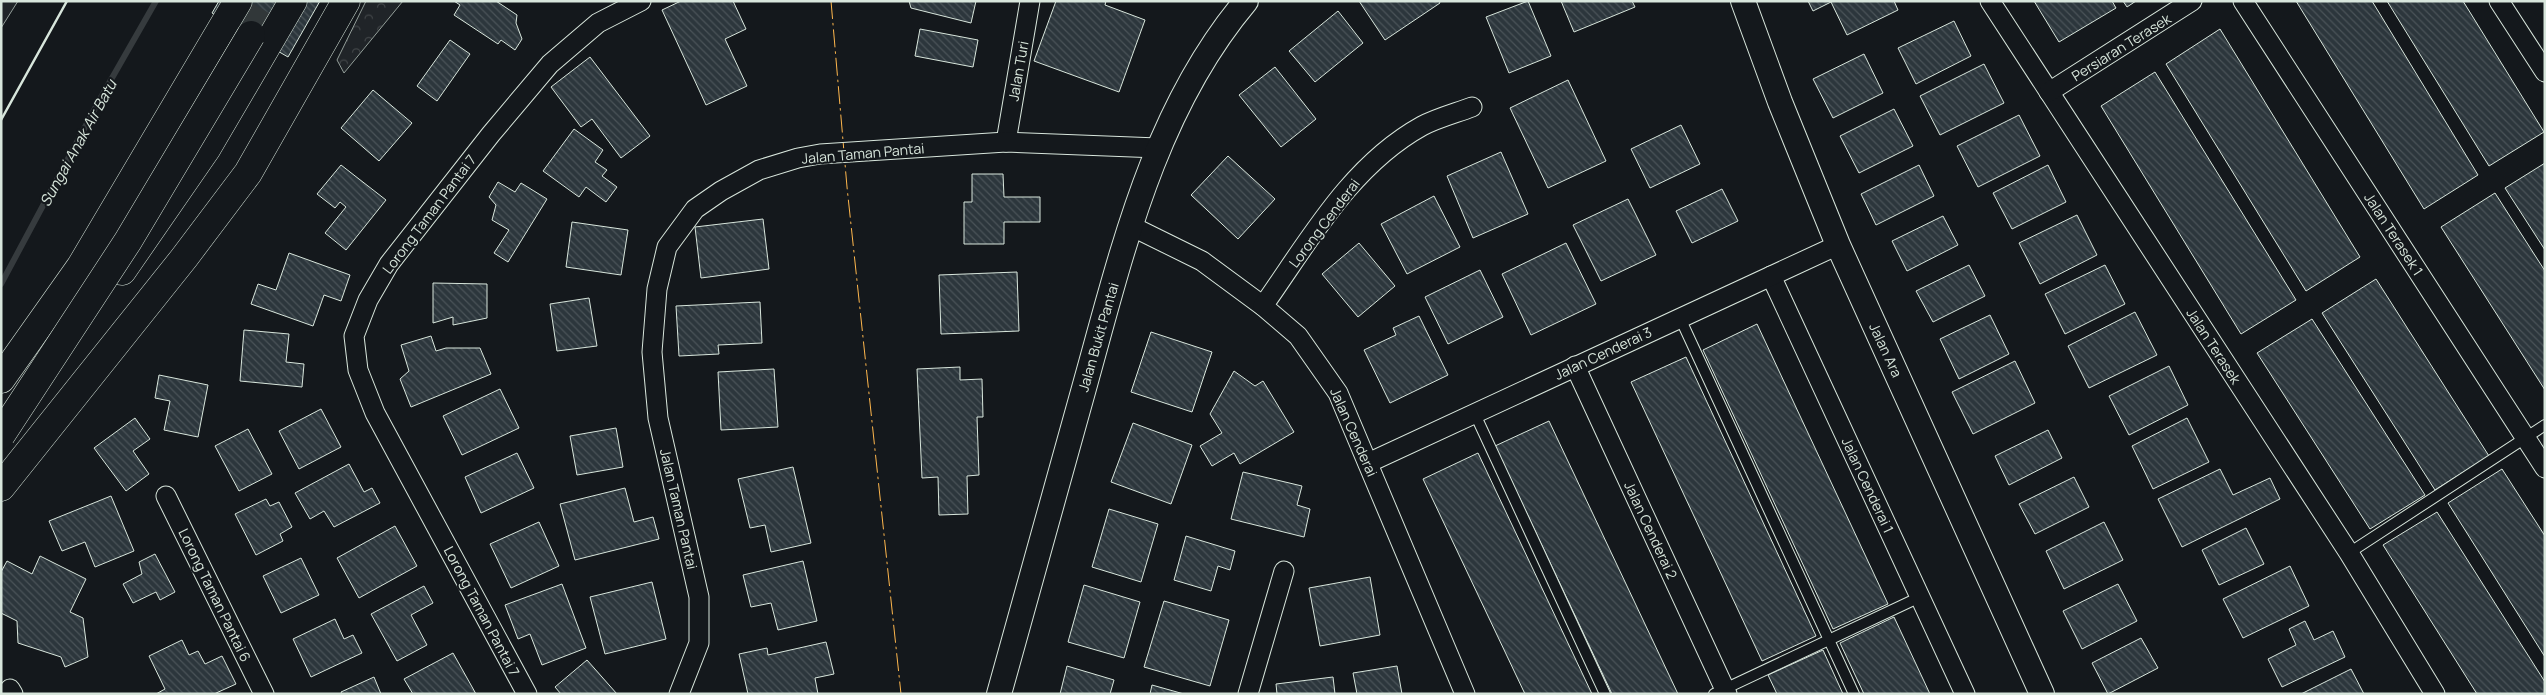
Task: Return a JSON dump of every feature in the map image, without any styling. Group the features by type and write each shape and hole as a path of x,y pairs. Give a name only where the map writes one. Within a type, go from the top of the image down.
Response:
{"highway":[{"path":"1,379 81,266 238,1"},
{"path":"1,423 67,336 129,264 207,148 293,1"},
{"path":"1,487 184,258 248,173 346,1"},
{"path":"1,435 128,241 251,35"}],"street":[{"name":"Lorong Taman Pantai 7","path":"527,694 375,413 358,370 354,336 368,300 389,264 491,134 550,64 598,23 641,1"},
{"name":"Jalan Turi","path":"1006,142 1030,1"},
{"name":"Jalan Bukit Pantai","path":"999,694 1129,225 1158,148 1181,100 1208,53 1246,1"},
{"name":"Jalan Ara","path":"1743,1 1780,102 1838,245 2042,694"},
{"name":"Jalan Terasek","path":"1990,1 2349,553 2435,694"},
{"name":"Persiaran Terasek","path":"2049,92 2192,1"},
{"name":"Jalan Terasek 1","path":"2243,1 2545,468"},
{"path":"2499,1 2545,72"},
{"name":"Lorong Cenderai","path":"1263,306 1344,193 1379,154 1423,126 1472,107"},
{"name":"Jalan Taman Pantai","path":"679,694 699,643 699,596 658,418 652,352 657,289 667,247 695,209 721,191 759,170 798,158 820,154 1006,142 1158,148"},
{"name":"Jalan Cenderai","path":"1129,225 1202,261 1263,306 1298,336 1323,369 1338,393 1465,694"},
{"name":"Jalan Cenderai 3","path":"1368,463 1474,412 1838,245"},
{"name":"Jalan Cenderai 1","path":"1771,276 1965,694"},
{"name":"Jalan Cenderai 2","path":"1575,366 1722,692"},
{"name":"Lorong Taman Pantai 6","path":"166,496 264,694"},
{"path":"1248,694 1284,572"}],"lane":[{"path":"1680,318 1854,694"},
{"path":"1474,412 1605,694"},
{"path":"2349,553 2545,426"},
{"path":"1722,692 1920,597"}],"green space":[{"path":"1,1 18,1 1,28"},
{"path":"366,1 403,1 344,73 337,60"}],"building":[{"path":"219,1 320,1 288,57 212,13"},
{"path":"454,1 496,1 517,15 516,23 522,39 515,50 501,40 498,44 454,15 460,5"},
{"path":"681,1 733,1 746,29 725,39 747,86 706,105 662,10"},
{"path":"909,1 976,1 971,23 911,8"},
{"path":"1056,1 1106,1 1105,5 1145,20 1119,92 1034,61"},
{"path":"1359,1 1439,1 1440,3 1385,40"},
{"path":"1528,1 1551,56 1509,73 1486,17"},
{"path":"1561,1 1632,1 1635,7 1574,32"},
{"path":"1808,1 1894,1 1898,10 1847,35 1831,2 1813,11"},
{"path":"2034,1 2112,1 2116,8 2059,42"},
{"path":"2123,1 2136,1 2127,7"},
{"path":"2296,1 2372,1 2478,175 2424,209"},
{"path":"2387,1 2463,1 2544,132 2489,166"},
{"path":"1338,11 1363,43 1315,82 1289,51"},
{"path":"1954,21 1971,56 1916,84 1898,48"},
{"path":"920,29 978,40 973,67 915,56"},
{"path":"2220,29 2360,257 2306,291 2166,64"},
{"path":"450,40 470,54 437,101 417,86"},
{"path":"1864,54 1883,93 1833,118 1813,79"},
{"path":"590,57 650,136 621,158 592,119 581,127 551,87"},
{"path":"1984,64 2004,103 1940,135 1920,96"},
{"path":"1275,67 1316,119 1281,147 1239,95"},
{"path":"2155,72 2296,300 2241,334 2101,106"},
{"path":"1568,80 1606,161 1548,188 1510,108"},
{"path":"373,90 412,123 379,161 341,128"},
{"path":"1894,109 1913,146 1859,173 1840,136"},
{"path":"2019,115 2040,156 1978,187 1957,146"},
{"path":"1681,125 1700,164 1650,188 1631,149"},
{"path":"574,129 603,150 595,162 607,170 602,176 617,187 606,202 586,187 579,197 543,171"},
{"path":"1501,152 1528,214 1473,238 1447,176"},
{"path":"1228,156 1275,199 1238,239 1191,195"},
{"path":"2545,163 2545,250 2505,188"},
{"path":"341,165 386,200 346,250 325,233 346,207 340,202 335,208 317,194"},
{"path":"1919,165 1934,196 1876,225 1861,194"},
{"path":"2048,165 2066,202 2012,229 1993,193"},
{"path":"972,174 1003,174 1004,197 1040,197 1040,222 1004,222 1004,244 964,244 964,202 972,202"},
{"path":"498,182 515,192 521,183 547,199 508,262 494,253 509,230 492,220 496,205 489,197"},
{"path":"1722,189 1738,221 1692,243 1676,211"},
{"path":"2495,193 2545,271 2545,390 2441,227"},
{"path":"1434,196 1460,247 1407,274 1381,224"},
{"path":"1628,199 1656,255 1601,281 1573,225"},
{"path":"2077,215 2097,255 2040,284 2019,243"},
{"path":"1943,216 1958,245 1907,271 1892,241"},
{"path":"763,219 769,269 701,278 695,227"},
{"path":"572,222 628,230 621,275 566,267"},
{"path":"1359,243 1395,286 1358,317 1322,274"},
{"path":"1566,243 1596,304 1531,335 1502,274"},
{"path":"289,253 350,275 341,301 324,295 313,326 251,304 258,284 276,290"},
{"path":"1969,265 1985,296 1933,322 1916,291"},
{"path":"2105,265 2125,304 2065,334 2045,294"},
{"path":"1480,270 1503,317 1448,344 1425,297"},
{"path":"1017,272 1019,331 941,334 939,275"},
{"path":"2376,279 2489,456 2435,490 2322,313"},
{"path":"433,283 487,284 487,318 453,325 453,317 433,323"},
{"path":"589,298 597,346 557,351 550,304"},
{"path":"760,302 762,343 718,345 719,354 679,356 676,306"},
{"path":"2135,312 2157,355 2089,388 2068,346"},
{"path":"1990,315 2009,354 1959,379 1940,339"},
{"path":"1419,316 1448,375 1390,403 1364,350 1396,335 1393,328"},
{"path":"2312,319 2425,495 2370,529 2257,353"},
{"path":"1757,324 1888,604 1833,629 1703,350"},
{"path":"244,330 289,334 286,362 304,364 302,387 240,381"},
{"path":"1151,332 1212,352 1192,412 1131,392"},
{"path":"431,336 436,351 446,348 480,348 491,374 411,407 400,379 409,371 401,345"},
{"path":"1686,357 1816,636 1762,661 1631,382"},
{"path":"2015,361 2035,403 1973,434 1952,392"},
{"path":"2169,366 2188,405 2129,435 2109,396"},
{"path":"960,367 960,380 982,379 983,417 977,417 979,475 967,476 968,514 939,515 938,477 922,478 917,369"},
{"path":"774,369 778,427 721,430 718,372"},
{"path":"1234,371 1255,386 1263,381 1294,432 1240,464 1234,453 1212,466 1200,446 1222,433 1210,414"},
{"path":"159,375 208,385 198,437 164,430 170,401 155,398"},
{"path":"500,389 519,428 462,455 443,416"},
{"path":"321,409 341,447 299,469 279,431"},
{"path":"135,418 150,439 133,451 149,474 126,491 94,448"},
{"path":"2187,418 2209,462 2153,489 2132,446"},
{"path":"1549,421 1678,694 1612,694 1495,446"},
{"path":"1133,423 1192,445 1171,504 1111,482"},
{"path":"616,428 623,467 577,475 570,436"},
{"path":"248,429 272,474 239,491 215,446"},
{"path":"2048,430 2062,458 2009,485 1995,456"},
{"path":"517,453 534,488 481,513 465,477"},
{"path":"1478,453 1592,694 1525,694 1423,479"},
{"path":"349,464 364,492 372,488 380,503 334,527 324,511 310,519 295,493"},
{"path":"793,467 811,543 771,552 765,525 750,528 738,479"},
{"path":"2220,469 2233,495 2270,478 2280,499 2182,547 2158,499"},
{"path":"2502,469 2545,536 2545,657 2448,503"},
{"path":"1243,472 1302,486 1297,505 1310,509 1304,537 1231,519"},
{"path":"2074,477 2089,507 2035,534 2019,504"},
{"path":"625,488 634,522 653,517 659,539 575,560 560,504"},
{"path":"111,496 134,551 95,567 85,542 62,551 49,521"},
{"path":"266,499 270,506 279,502 292,527 280,534 283,541 256,555 235,514"},
{"path":"1109,509 1158,524 1141,582 1092,567"},
{"path":"2437,512 2545,682 2545,694 2477,694 2383,545"},
{"path":"539,522 559,566 511,588 490,544"},
{"path":"2104,522 2123,560 2064,589 2046,551"},
{"path":"395,526 417,566 359,598 337,558"},
{"path":"2246,528 2264,564 2219,585 2202,550"},
{"path":"1186,536 1235,551 1230,570 1218,566 1211,591 1174,580"},
{"path":"155,554 175,592 160,600 156,592 133,603 123,584 142,574 139,562"},
{"path":"40,556 86,579 70,612 83,618 88,657 65,667 61,657 18,643 17,621 1,613 1,572 7,561 32,574"},
{"path":"301,558 319,595 281,613 263,576"},
{"path":"803,561 817,621 778,630 771,603 751,607 743,575"},
{"path":"2290,566 2309,606 2243,638 2223,599"},
{"path":"1370,577 1380,635 1320,646 1309,588"},
{"path":"652,582 666,639 605,654 590,597"},
{"path":"562,584 586,648 542,665 530,634 518,639 505,605"},
{"path":"2118,584 2137,621 2082,649 2063,611"},
{"path":"1084,585 1140,602 1124,658 1068,642"},
{"path":"424,586 433,603 411,615 427,645 397,661 371,614"},
{"path":"1164,601 1229,620 1210,686 1144,667"},
{"path":"1894,617 1930,694 1864,694 1840,643"},
{"path":"335,619 344,639 353,635 362,653 311,677 293,639"},
{"path":"2305,621 2314,640 2333,631 2345,657 2282,687 2268,659 2296,645 2289,629"},
{"path":"2141,638 2158,668 2108,694 2092,663"},
{"path":"182,640 189,655 198,651 205,664 222,656 236,684 214,694 156,694 165,689 149,656"},
{"path":"826,642 834,674 815,678 818,694 748,694 739,654 767,648 768,655"},
{"path":"1823,650 1843,694 1777,694 1768,675"},
{"path":"453,653 476,694 413,694 404,679"},
{"path":"587,660 617,694 561,694 555,687"},
{"path":"1067,666 1114,680 1110,694 1060,694"},
{"path":"1397,666 1402,694 1357,694 1353,673"},
{"path":"2351,669 2364,694 2301,694"},
{"path":"374,677 381,694 342,694 341,692"},
{"path":"1333,677 1335,694 1277,694 1276,684"},
{"path":"1152,685 1184,694 1150,694"}],"waterway":[{"name":"Sungai Anak Air Batu","path":"1,284 100,99 156,1"}],"tunnel":[{"path":"251,35 271,1"}],"wall":[{"path":"1,120 67,1"}],"power":[{"path":"831,1 847,187 901,694"}]}
